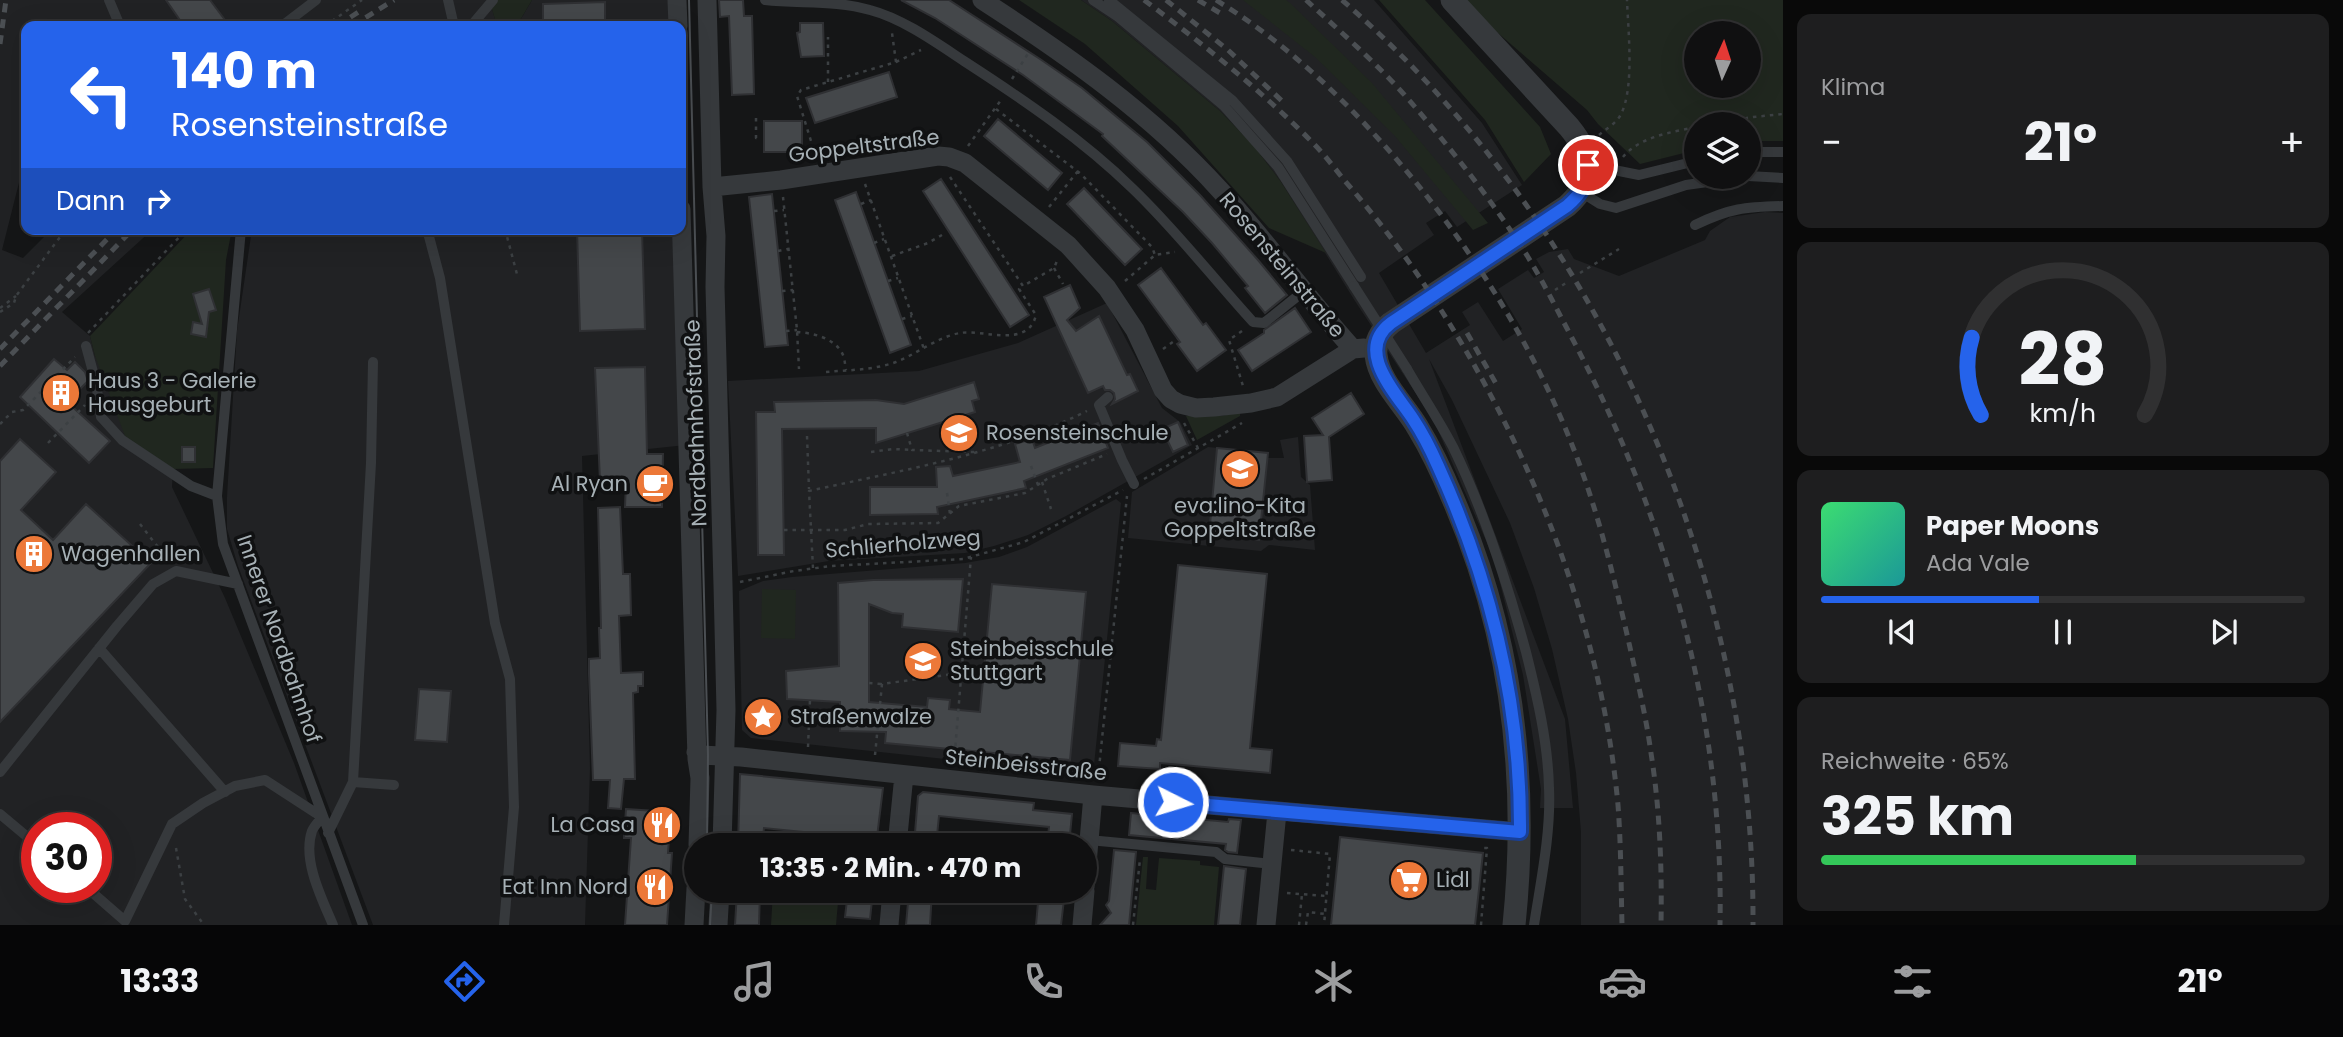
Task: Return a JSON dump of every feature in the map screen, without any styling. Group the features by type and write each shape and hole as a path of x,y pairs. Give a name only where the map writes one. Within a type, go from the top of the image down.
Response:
{"street":[{"path":"677,0 678,21"},
{"name":"Nordbahnhofstraße","path":"707,0 712,187 716,236 723,585 725,756 722,833"},
{"name":"Rosensteinstraße","path":"982,0 1079,66 1168,138 1217,187 1353,349 1376,348"},
{"path":"1452,0 1578,137 1587,155 1588,165 1588,176 1581,192 1556,215 1385,328 1378,337 1376,348 1382,374 1418,428 1450,492 1477,561 1500,644 1510,695 1518,771 1520,832 1514,925"},
{"name":"Goppeltstraße","path":"712,187 781,180 938,156 965,163 1068,245 1111,292 1136,330 1163,390 1180,404"},
{"name":"Nordbahnhofstraße","path":"682,235 696,752 700,778 698,833"},
{"path":"1180,404 1196,408 1247,397 1277,397 1353,349"},
{"name":"Steinbeisstraße","path":"696,752 701,755 1277,812 1482,836 1520,832"},
{"path":"898,833 904,775"},
{"path":"1090,833 1093,795"},
{"path":"1266,925 1277,812"},
{"path":"694,925 695,903"},
{"path":"718,925 719,903"},
{"path":"889,925 891,903"},
{"path":"1082,925 1084,903"}],"lane":[{"path":"109,0 118,21"},
{"path":"289,21 316,0"},
{"path":"448,0 453,21"},
{"path":"475,21 493,0"},
{"path":"765,0 834,3 871,10 930,40 1006,88 1104,162 1132,188 1190,249 1253,322 1264,323 1305,290"},
{"path":"1093,0 1127,24 1224,106 1278,167 1407,369 1452,446 1489,529 1534,682 1547,754 1550,790 1534,925"},
{"path":"1110,0 1233,101 1287,161 1361,277"},
{"path":"1761,152 1783,152"},
{"path":"1588,165 1639,175 1684,164"},
{"path":"1761,177 1783,178"},
{"path":"1581,192 1600,204 1616,208 1684,186"},
{"path":"1695,225 1744,207 1783,206"},
{"name":"Innerer Nordbahnhof","path":"241,235 217,496 223,544 363,925"},
{"path":"429,235 440,278 495,623 510,680 514,807 504,925"},
{"path":"84,342 101,417 122,440 191,486 217,496"},
{"path":"328,833 353,782 371,463 373,362"},
{"path":"1108,397 1099,405 1131,486"},
{"path":"0,772 153,584 176,571 238,584"},
{"path":"99,648 225,792"},
{"path":"105,903 125,920 172,824 235,786 265,780 322,817 312,831 310,857 314,879 333,925"},
{"path":"353,782 394,785"},
{"path":"0,814 21,832"},
{"path":"1097,841 1216,852 1225,859 1272,864"}],"path":[{"path":"332,21 362,0"},
{"path":"1599,135 1615,122 1625,105 1629,54 1627,0"},
{"path":"890,18 896,62"},
{"path":"828,37 828,82"},
{"path":"821,174 797,96 801,90 896,62 919,53 930,40"},
{"path":"996,108 1078,171 1152,247 1155,255"},
{"path":"1761,117 1783,114"},
{"path":"756,118 756,138 761,138"},
{"path":"1622,158 1628,150 1651,139 1684,129"},
{"path":"802,137 810,136"},
{"path":"938,156 944,170 956,183 1023,286"},
{"path":"860,168 924,349"},
{"path":"1038,220 1078,171"},
{"path":"781,180 799,369"},
{"path":"860,204 871,200"},
{"path":"774,211 784,210"},
{"path":"0,310 14,303 16,296 62,235"},
{"path":"0,424 12,412 23,411 182,235"},
{"path":"507,235 518,278"},
{"path":"892,256 942,235"},
{"path":"874,243 885,239"},
{"path":"826,372 876,367 895,362 963,332 1006,337 1028,329 1034,324 1036,315 1019,289 1055,268 1068,245"},
{"path":"778,251 788,249"},
{"path":"1111,292 1155,255 1190,249"},
{"path":"1580,273 1619,249"},
{"path":"1055,268 1063,284"},
{"path":"888,281 899,277"},
{"path":"1555,290 1566,283"},
{"path":"782,291 793,290"},
{"path":"902,319 913,315"},
{"path":"1247,397 1229,341 1253,322"},
{"path":"786,331 816,333 842,353 846,370"},
{"path":"48,443 97,392"},
{"name":"Schlierholzweg","path":"723,585 813,568 971,557 1024,542 1244,422 1250,412 1247,397"},
{"path":"1180,404 1178,411 1198,448"},
{"path":"810,491 978,452 1051,429 1099,405"},
{"path":"907,433 912,450"},
{"path":"807,436 813,568"},
{"path":"783,530 845,530 868,524 938,523 959,506 1026,493 1042,482 1118,450"},
{"path":"871,452 978,452"},
{"path":"1031,466 1038,485"},
{"path":"1042,482 1051,509"},
{"path":"1093,795 1099,771 1131,486"},
{"path":"947,493 950,514"},
{"path":"140,524 176,571"},
{"path":"953,780 971,557"},
{"path":"869,684 961,673"},
{"path":"874,772 882,684"},
{"path":"808,734 810,700"},
{"path":"172,824 185,899 204,925"},
{"path":"1480,925 1482,836"},
{"path":"1133,925 1141,845"},
{"path":"1311,852 1330,853 1324,925"},
{"path":"1328,878 1335,878"},
{"path":"1299,925 1302,894 1326,896"},
{"path":"1307,925 1308,912 1325,914"}],"shaded area":[{"path":"0,0 486,0 491,5 496,21 21,21 21,175 2,250 23,258 46,235 146,235 62,312 90,336 95,356 173,469 172,487 225,598 294,763 352,925 0,925"},
{"path":"486,0 532,0 520,21 496,21"},
{"path":"532,0 673,0 674,21 520,21"},
{"path":"1019,0 1081,0 1112,21 1220,111 1254,146 1281,182 1326,253 1269,228 1178,126 1085,44"},
{"path":"1081,0 1374,0 1482,123 1522,185 1457,227 1445,211 1426,223 1434,235 1379,273 1426,353 1470,325 1462,312 1478,302 1503,341 1522,329 1498,289 1528,270 1534,278 1544,272 1536,259 1549,252 1568,249 1574,259 1619,276 1705,240 1710,231 1730,217 1765,212 1783,213 1783,925 1581,925 1581,832 1576,773 1568,719 1552,649 1534,588 1510,523 1452,400 1429,359 1565,719 1573,808 1540,808 1541,789 1523,675 1494,559 1434,421 1281,182 1254,146 1220,111 1112,21"},
{"path":"1243,0 1286,0 1290,3 1372,83 1488,223 1473,230 1394,135 1315,57"},
{"path":"1379,0 1425,0 1540,127 1551,154 1524,182 1485,120"},
{"path":"1460,0 1783,0 1783,141 1761,141 1761,112 1684,112 1684,153 1640,164 1587,110"},
{"path":"186,235 231,235 226,260 213,468 173,469 125,436 90,336"},
{"path":"251,235 679,235 686,445 582,456 590,768 585,925 373,925 238,566 227,529 237,331"},
{"name":"Rosensteinschule","path":"1107,303 1162,408 1180,422 1192,445 1066,516 1028,535 994,546 965,553 829,561 738,576 728,381 919,371 1018,343"},
{"path":"1240,412 1240,416 1197,440 1186,416 1221,416"},
{"path":"1298,437 1301,477 1310,485 1315,550 1269,545 1261,551 1128,538 1132,492 1208,447 1268,453 1268,458 1284,458 1280,440"},
{"name":"Steinbeisschule Stuttgart","path":"1116,499 1121,503 1093,775 751,738 742,730 739,591 763,581 792,577 965,563 999,557 1027,547"},
{"path":"762,589 796,590 795,639 761,638"},
{"path":"1143,857 1148,857 1146,889 1156,890 1159,858 1200,861 1200,865 1219,867 1214,925 1136,925"},
{"path":"772,903 838,903 836,925 771,925"}],"building":[{"path":"166,0 210,0 225,20 224,21 181,21"},
{"path":"719,0 743,0 744,16 752,16 754,94 732,95 729,16 720,17"},
{"path":"901,0 949,0 1082,88 1147,142 1200,195 1287,295 1265,313 1245,288 1248,286 1212,243 1102,136 1103,134 1023,75 935,18"},
{"path":"605,2 605,21 543,21 543,4"},
{"path":"800,23 823,23 824,56 801,57 797,33 800,32"},
{"path":"889,72 897,97 815,123 806,98"},
{"path":"998,119 1062,173 1048,190 984,136"},
{"path":"764,121 802,121 802,152 764,152"},
{"path":"941,179 1029,315 1010,327 923,191"},
{"path":"1084,188 1142,249 1125,265 1067,204"},
{"path":"856,192 911,345 890,353 835,200"},
{"path":"772,194 788,345 765,347 749,197"},
{"path":"577,235 642,235 645,329 580,331"},
{"path":"1161,268 1203,325 1206,323 1226,350 1197,371 1177,344 1180,342 1138,285"},
{"path":"1070,285 1080,308 1067,320 1076,331 1099,316 1127,375 1130,374 1138,391 1112,404 1114,393 1105,390 1103,386 1088,393 1044,297"},
{"path":"209,289 216,310 209,312 206,337 191,334 193,322 202,324 193,294"},
{"path":"1295,308 1311,332 1252,371 1238,350"},
{"path":"54,359 67,370 75,362 85,372 88,381 67,402 110,441 89,463 20,397"},
{"path":"645,367 647,454 663,454 662,507 625,507 626,482 600,481 595,368"},
{"path":"974,382 979,399 972,401 975,412 876,443 876,428 782,429 784,555 758,555 756,412 775,412 774,402 876,400 904,404"},
{"path":"1351,393 1364,414 1329,437 1332,480 1307,482 1304,436 1323,435 1312,418"},
{"path":"184,398 199,399 198,411 184,411"},
{"path":"1178,422 1188,445 1173,452 1162,429"},
{"path":"1098,423 1108,448 1024,481 1026,488 937,507 938,514 870,515 870,487 937,487 936,467 950,466 953,476 1020,462 1015,444 1032,439 1035,448"},
{"name":"Wagenhallen","path":"20,439 56,472 21,510 53,540 86,504 151,563 0,722 0,461"},
{"path":"182,447 195,447 195,462 182,462"},
{"path":"1217,448 1268,453 1259,540 1209,535"},
{"path":"620,507 623,574 630,574 631,615 619,616 621,673 643,672 643,686 638,686 638,692 633,693 635,779 624,779 621,809 608,808 610,780 593,780 589,674 589,659 600,658 598,508"},
{"path":"1178,565 1267,574 1250,748 1272,750 1270,773 1160,763 1160,769 1118,766 1120,743 1156,746 1157,739 1161,740"},
{"path":"963,579 958,632 902,627 903,614 892,613 869,604 869,702 927,707 928,698 950,700 949,709 980,712 992,584 1086,592 1070,760 885,743 886,732 840,731 840,702 787,699 786,671 839,666 838,583"},
{"path":"419,689 451,691 447,742 415,740"},
{"path":"740,774 883,788 877,833 813,833 764,828 763,833 738,833"},
{"path":"923,792 1034,803 1033,810 1072,814 1070,833 1048,833 1049,827 939,816 937,833 915,833 918,796"},
{"path":"626,809 671,812 668,853 672,853 667,925 625,925 631,838 624,838"},
{"path":"1131,813 1228,822 1229,819 1241,820 1237,853 1225,850 1226,844 1129,835"},
{"path":"1340,837 1483,853 1475,925 1331,925"},
{"path":"1114,850 1136,852 1129,925 1100,925 1111,913 1106,905 1109,901"},
{"path":"1224,866 1246,869 1240,925 1218,925"},
{"path":"736,903 760,903 759,925 735,925"},
{"path":"847,903 872,903 870,919 845,917"},
{"path":"908,903 931,903 930,925 906,925"},
{"path":"1038,903 1064,903 1061,925 1036,925"}],"tram line":[{"path":"689,0 708,755 707,833"},
{"path":"710,925 711,903"}],"railway":[{"path":"0,44 6,0"},
{"path":"360,21 394,0"},
{"path":"1144,0 1253,87 1322,153 1399,248 1464,348 1498,409 1528,471 1554,536 1577,602 1595,669 1609,737 1618,805 1622,925"},
{"path":"1166,0 1228,50 1282,101"},
{"path":"1198,0 1225,16"},
{"path":"1216,0 1271,38 1322,81 1414,180 1489,284 1552,397 1584,477 1597,518 1641,698 1651,753 1658,817 1661,925"},
{"path":"1306,0 1403,93 1480,187 1538,274 1606,407 1636,477 1684,622 1700,696 1712,772 1719,848 1720,925"},
{"path":"1342,0 1435,91 1517,192 1588,302 1646,418 1693,540 1726,667 1747,795 1753,925"},
{"path":"345,21 360,11"},
{"path":"0,349 111,235"},
{"path":"0,366 127,235"},
{"path":"1467,333 1498,387"}],"place":[{"name":"Haus 3 - Galerie Hausgeburt","path":"61,393"},
{"name":"Rosensteinschule","path":"959,433"},
{"name":"eva:lino-Kita Goppeltstraße","path":"1240,469"},
{"name":"Al Ryan","path":"655,484"},
{"name":"Wagenhallen","path":"34,554"},
{"name":"Steinbeisschule Stuttgart","path":"923,661"},
{"name":"Straßenwalze","path":"763,717"},
{"name":"La Casa","path":"662,825"},
{"name":"Lidl","path":"1409,880"},
{"name":"Eat Inn Nord","path":"655,887"}],"route":[{"path":"1173,802 1520,832 1518,771 1510,695 1487,593 1461,517 1435,459 1382,374 1376,348 1381,332 1391,323 1556,215 1576,199 1585,185 1588,165"}]}
